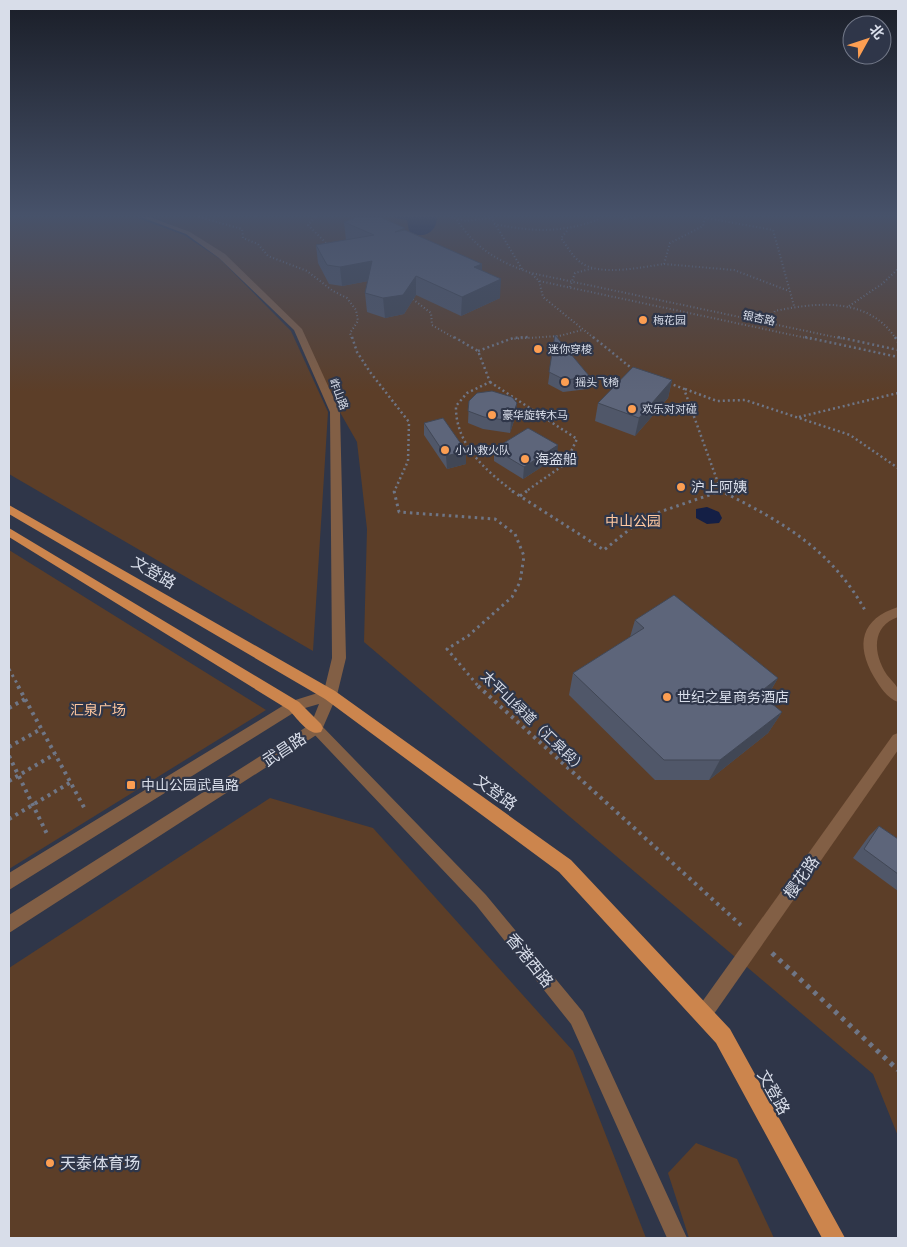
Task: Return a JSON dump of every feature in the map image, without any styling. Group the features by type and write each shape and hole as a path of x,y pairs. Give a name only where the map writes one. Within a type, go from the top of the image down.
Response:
{"main road":[{"name":"文登路","path":"9,509 330,695 565,866 722,1036 834,1238"},
{"path":"9,532 294,706 316,728"}],"street":[{"name":"岞山路","path":"242,275 298,329 335,412 339,658 330,695"},
{"path":"898,612 883,618 874,630 869,650 876,671 898,696"},
{"path":"9,882 294,706 330,695"},
{"name":"武昌路","path":"9,925 316,728 330,695"},
{"name":"樱花路","path":"703,1015 898,739"}],"lane":[{"name":"香港西路","path":"316,728 481,900 577,1018 677,1238"}],"path":[{"name":"太平山绿道（汇泉段）","path":"312,275 333,291 347,298 356,310 358,320 350,333 357,352 409,422 408,462 394,490 399,512 495,519 516,534 524,556 520,582 512,597 468,636 447,648 483,692 816,992 898,1070"},
{"name":"银杏路","path":"533,275 539,281 898,357"},
{"name":"银杏路","path":"541,275 898,350"},
{"path":"570,287 574,275"},
{"path":"747,275 790,292"},
{"path":"785,275 794,306"},
{"path":"849,306 894,275"},
{"path":"539,281 543,297 632,370 640,373"},
{"path":"405,293 431,312 432,325 478,351 490,382 577,440 565,464 520,496"},
{"path":"765,329 775,311 794,306 849,306 872,313 893,330 898,342"},
{"path":"478,351 513,338 559,336 583,330"},
{"path":"490,382 467,394 456,406 456,423 484,469 520,496 604,550 646,517 720,491 768,513 808,540 833,561 864,609 874,630"},
{"path":"666,383 717,401 745,400 850,435 898,468"},
{"path":"684,389 720,491"},
{"path":"799,418 898,393"},
{"path":"9,669 96,829"},
{"path":"9,708 25,699"},
{"path":"9,747 41,729"},
{"path":"9,780 55,754"},
{"path":"9,756 57,852"},
{"path":"9,819 71,782"}],"green space":[{"path":"9,275 236,275 291,331 328,412 313,651 9,474"},
{"name":"中山公园","path":"242,275 898,275 898,1136 873,1074 364,642 367,529 357,442 317,372 297,329"},
{"name":"汇泉广场","path":"9,550 266,710 9,869"},
{"path":"270,798 373,828 573,1051 646,1238 9,1238 9,968"},
{"path":"696,1143 737,1159 774,1238 689,1238 668,1173"}],"water":[{"path":"707,507 719,512 722,518 719,523 707,524 696,518 696,509"}],"building":[{"path":"369,275 492,275 501,279 462,297 416,276 403,295 383,298 365,293"},
{"path":"555,335 590,377 565,380 549,372"},
{"path":"633,367 672,380 639,418 598,403"},
{"path":"492,391 512,397 517,403 511,421 484,417 468,411 469,401 477,393"},
{"path":"443,418 466,451 446,456 424,423"},
{"path":"528,428 558,445 524,467 494,449"},
{"name":"世纪之星商务酒店","path":"674,595 778,678 759,693 782,712 720,760 664,760 573,673 644,628 635,620"},
{"path":"879,826 898,839 898,874 864,849"}],"place":[{"name":"梅花园","path":"643,320"},
{"name":"迷你穿梭","path":"538,349"},
{"name":"摇头飞椅","path":"565,382"},
{"name":"欢乐对对碰","path":"632,409"},
{"name":"豪华旋转木马","path":"492,415"},
{"name":"小小救火队","path":"445,450"},
{"name":"海盗船","path":"525,459"},
{"name":"沪上阿姨","path":"681,487"},
{"name":"世纪之星商务酒店","path":"667,697"},
{"name":"中山公园武昌路","path":"131,785"},
{"name":"天泰体育场","path":"50,1163"}]}
